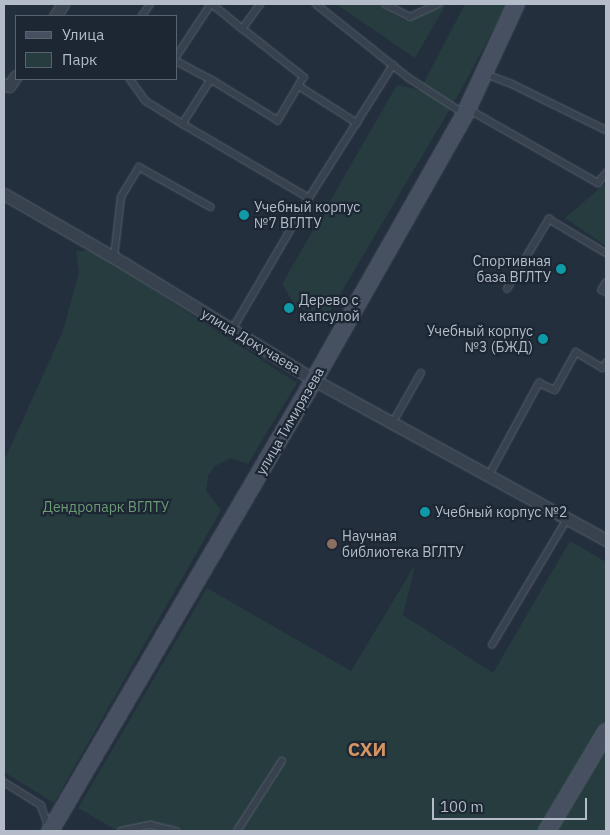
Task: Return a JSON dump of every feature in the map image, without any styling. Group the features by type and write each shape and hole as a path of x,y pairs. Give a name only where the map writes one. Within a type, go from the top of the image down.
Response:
{"main road":[{"name":"улица Тимирязева","path":"50,831 314,380 466,111 516,4"},
{"path":"547,831 606,732"}],"street":[{"path":"56,15 63,4"},
{"path":"4,85 9,86 15,77"},
{"name":"улица Докучаева","path":"4,194 114,257 314,380 606,540"}],"lane":[{"path":"143,15 150,4"},
{"path":"178,54 211,4 304,77 278,121 178,62"},
{"path":"244,29 261,4"},
{"path":"316,4 409,78 598,183 606,173"},
{"path":"385,4 410,18 438,4"},
{"path":"232,330 309,198 393,65"},
{"path":"484,73 510,82 606,130"},
{"path":"131,80 146,101 309,198"},
{"path":"183,124 211,80"},
{"path":"298,86 357,123"},
{"path":"114,257 121,197 139,167 211,207"},
{"path":"507,289 549,219 606,253"},
{"path":"606,283 602,290 606,292"},
{"path":"489,475 539,383 554,390 576,352 603,368 606,363"},
{"path":"393,422 421,373"},
{"path":"492,645 567,519"},
{"path":"238,831 282,761"},
{"path":"4,782 41,805 50,831"},
{"path":"120,831 150,825 176,831"}],"green space":[{"path":"336,4 376,4 406,21 446,4 415,58"},
{"path":"465,4 507,4 460,92 326,318 296,307 282,284 397,85 420,90"},
{"path":"606,183 606,246 565,218"},
{"name":"Дендропарк ВГЛТУ","path":"76,251 94,251 297,383 248,464 231,458 215,466 208,476 206,491 221,510 54,803 4,772 4,461 63,331 79,272"},
{"path":"570,541 606,562 606,831 118,831 78,808 207,588 351,671 415,565 403,615 493,673"}],"place":[{"name":"Учебный корпус №7 ВГЛТУ","path":"244,215"},
{"name":"Спортивная база ВГЛТУ","path":"561,269"},
{"name":"Дерево с капсулой","path":"289,308"},
{"name":"Учебный корпус №3 (БЖД)","path":"543,339"},
{"name":"Учебный корпус №2","path":"425,512"},
{"name":"Научная библиотека ВГЛТУ","path":"332,544"}],"district":[{"name":"СХИ","path":"367,750"}]}
